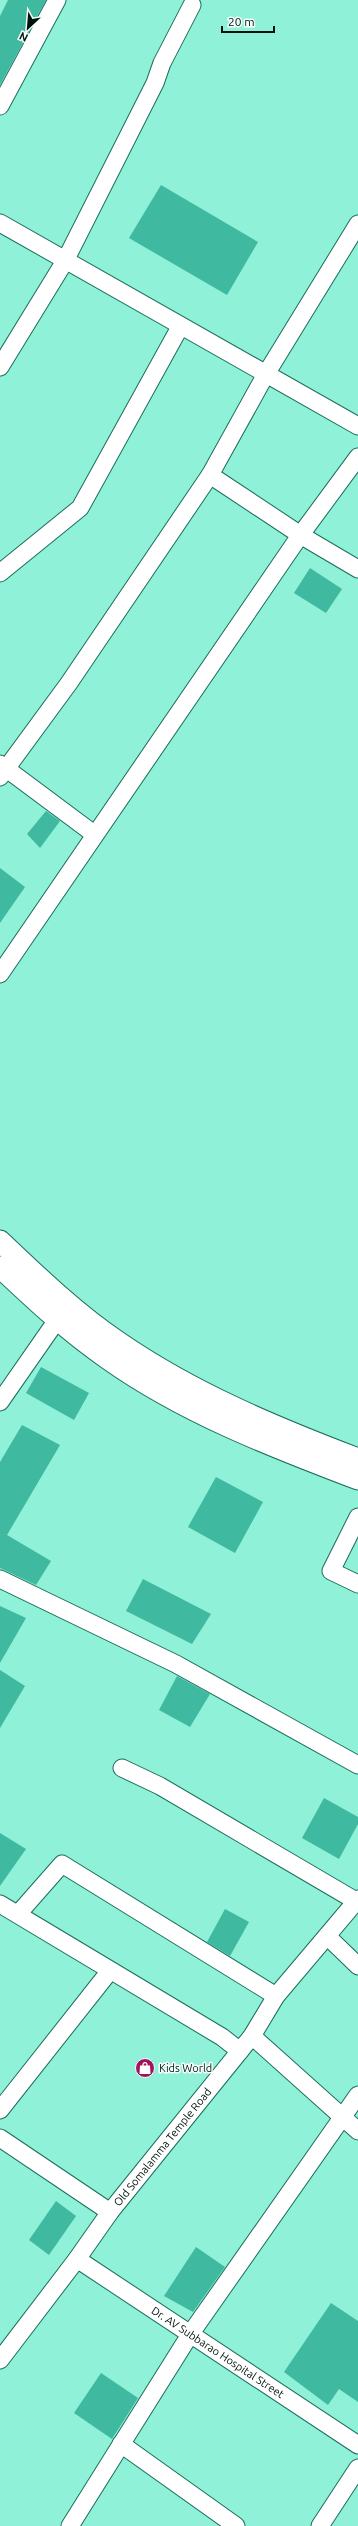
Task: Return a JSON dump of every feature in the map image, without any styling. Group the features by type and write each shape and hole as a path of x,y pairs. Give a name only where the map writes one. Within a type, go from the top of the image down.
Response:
{"main road":[{"path":"0,1242 69,1306 118,1343 206,1395 288,1432 358,1458"},
{"path":"0,1267 57,1320 108,1358 198,1412 280,1450 358,1479"}],"street":[{"path":"0,106 57,0"},
{"path":"0,367 65,261 155,83 162,63 192,5"},
{"path":"0,223 180,327 358,426"},
{"path":"94,834 2,770 86,657 210,475 266,374 358,224"},
{"path":"0,573 80,508 180,327"},
{"path":"0,974 94,834 358,457"},
{"path":"210,475 302,536 358,569"},
{"path":"0,1402 57,1320"},
{"path":"358,1517 331,1571 358,1584"},
{"path":"0,1579 176,1664 358,1765"},
{"path":"122,1768 160,1786 357,1900"},
{"path":"18,1914 62,1864 276,1996"},
{"name":"Old Somalamma Temple Road","path":"0,2360 5,2341 77,2259 110,2212 252,2036 276,1996 357,1900"},
{"path":"0,1904 109,1972 222,2037 240,2050"},
{"path":"327,1936 358,1966"},
{"path":"0,2110 109,1972"},
{"path":"252,2036 358,2131"},
{"path":"70,2526 191,2333 358,2095"},
{"path":"0,2138 110,2212"},
{"name":"Dr. AV Subbarao Hospital Street","path":"77,2259 191,2333 358,2445"},
{"path":"121,2444 236,2526"},
{"path":"320,2526 358,2468"}],"building":[{"path":"8,0 46,0 0,85 0,16"},
{"path":"161,185 258,242 227,295 129,238"},
{"path":"310,568 342,589 326,613 294,593"},
{"path":"46,811 60,821 40,848 27,834"},
{"path":"0,868 25,887 0,923"},
{"path":"41,1367 89,1393 74,1420 26,1393"},
{"path":"22,1425 60,1445 7,1535 51,1561 36,1585 0,1568 0,1462"},
{"path":"216,1477 263,1502 235,1553 188,1527"},
{"path":"143,1579 211,1614 192,1644 126,1611"},
{"path":"0,1606 26,1618 0,1663"},
{"path":"0,1670 25,1686 0,1728"},
{"path":"177,1676 210,1694 190,1727 159,1710"},
{"path":"324,1798 358,1817 358,1824 339,1859 302,1838"},
{"path":"0,1833 26,1849 0,1886"},
{"path":"225,1909 249,1922 230,1956 207,1942"},
{"path":"56,2201 76,2216 49,2255 29,2240"},
{"path":"196,2247 225,2267 193,2312 164,2296"},
{"path":"331,2303 358,2321 358,2402 339,2389 328,2405 284,2372"},
{"path":"101,2373 138,2398 112,2439 74,2413"}],"place":[{"name":"Kids World","path":"145,2068"}]}
